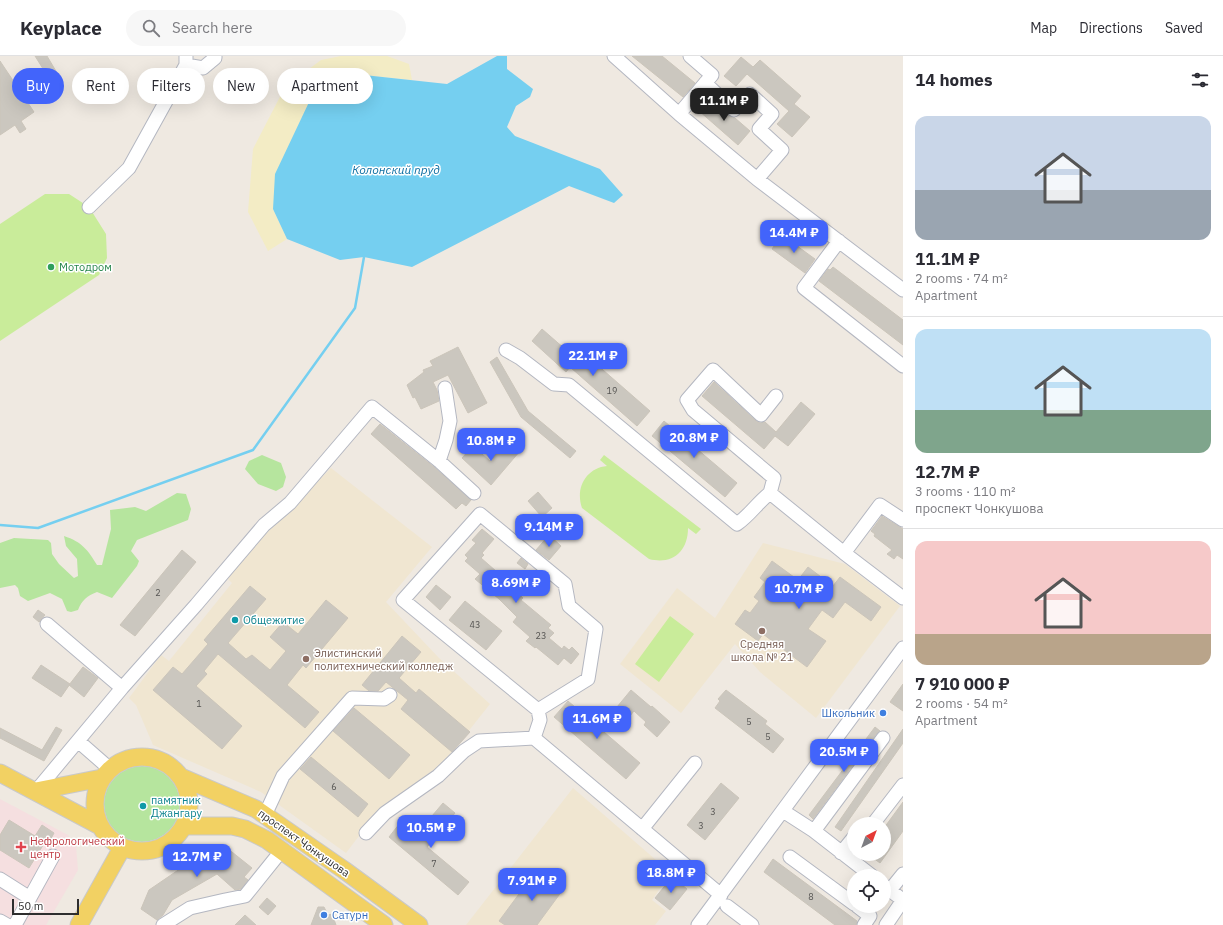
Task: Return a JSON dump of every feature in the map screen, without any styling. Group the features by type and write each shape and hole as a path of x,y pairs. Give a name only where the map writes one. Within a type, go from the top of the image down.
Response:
{"main road":[{"path":"147,757 160,760 181,776 187,788 190,801 189,814 184,826 176,838 164,847 151,851 136,852 122,848 109,839 100,826 95,808 97,788 106,774 121,762 134,758 147,757"},
{"path":"0,772 100,826"},
{"path":"36,791 106,774"},
{"name":"проспект Чонкушова","path":"181,776 256,809 344,870 419,925"},
{"name":"проспект Чонкушова","path":"184,826 232,826 267,840 384,925"},
{"path":"80,924 122,848"}],"street":[{"path":"89,207 129,168 186,61 203,68 216,56"},
{"path":"614,56 679,114 757,179 903,290"},
{"path":"679,114 712,75 690,56"},
{"path":"705,83 734,110 750,94 772,114 759,130 782,150 757,179"},
{"path":"839,241 804,288 903,366"},
{"path":"506,350 520,358 554,384 568,385 737,524 747,518 761,500 770,493 774,478 693,410 687,400 713,370 761,415 776,396"},
{"path":"439,461 450,421 445,388"},
{"path":"36,791 122,688 196,605 264,525 290,504 372,408 439,461 474,493"},
{"path":"770,493 844,553 903,598"},
{"path":"844,553 880,505 903,520"},
{"path":"534,738 540,720 538,710 404,600 480,514 565,584 569,606 596,629 588,679 538,710"},
{"path":"47,624 122,688"},
{"path":"698,925 724,901 783,811 903,648"},
{"path":"265,815 283,776 352,698 384,699 390,695"},
{"path":"366,834 385,813 438,776 464,751 479,741 534,738 642,829 752,925"},
{"path":"814,831 883,738"},
{"path":"78,741 106,774"},
{"path":"642,829 695,763"},
{"path":"878,817 903,785"},
{"path":"783,811 814,831 863,869"},
{"path":"842,853 847,846"},
{"path":"164,925 190,908 245,896 282,850"},
{"path":"15,925 53,856"},
{"path":"790,857 847,899"},
{"path":"891,884 903,874"},
{"path":"0,879 30,898"},
{"path":"886,925 903,900 891,891"},
{"path":"864,925 870,916 866,913"},
{"path":"0,921 8,925"}],"shaded area":[{"name":"Элистинский политехнический колледж","path":"331,468 432,547 386,602 439,658 490,704 436,772 378,811 346,853 261,792 153,745 136,705 129,698 161,655 169,661 232,583 227,578 280,515 289,510"},
{"name":"Средняя школа № 21","path":"763,543 845,564 900,606 816,718 760,672 735,644 681,713 620,664 677,588 715,618"},
{"path":"573,788 671,873 652,900 666,911 655,925 466,925"},
{"path":"0,799 68,835 76,846 78,870 46,925 0,925"}],"green space":[{"name":"Мотодром","path":"45,194 69,194 89,207 106,234 107,258 99,275 0,341 0,224"},
{"path":"262,455 281,463 286,477 283,487 276,491 258,484 245,469 249,461"},
{"path":"604,455 701,529 696,534 688,528 685,544 677,555 665,560 649,559 582,508 580,501 581,486 588,475 593,471 607,466 600,460"},
{"path":"177,493 186,494 191,509 188,520 137,540 131,551 139,561 137,566 112,598 97,592 85,599 78,610 71,612 67,611 62,599 50,593 28,601 20,596 18,588 15,585 0,588 0,543 14,538 48,540 51,543 52,554 59,564 74,578 78,576 77,559 66,546 64,536 80,544 91,555 97,565 102,565 111,529 110,510 135,507 146,511"},
{"path":"670,616 694,634 659,682 635,664"},
{"path":"135,766 149,766 163,772 174,783 180,797 180,811 177,819 169,831 163,836 149,842 135,842 121,836 110,825 104,811 104,797 110,783 121,772"}],"sand":[{"path":"341,56 387,56 409,64 412,80 373,76 373,68 310,68 321,60"},
{"path":"277,102 277,104 320,104 273,209 287,239 268,251 248,212 253,149"}],"water":[{"name":"Колонский пруд","path":"497,56 507,56 507,69 533,89 530,97 516,106 507,127 515,136 600,169 623,195 614,203 569,186 412,267 364,257 340,260 287,239 273,209 275,174 308,104 373,104 373,76 447,84"}],"building":[{"path":"35,56 47,56 54,68 43,68"},
{"path":"632,56 662,56 695,83 683,97"},
{"path":"741,57 753,67 760,60 801,96 794,104 810,117 792,137 777,124 789,111 747,74 736,86 724,76"},
{"path":"0,61 12,79 12,104 29,104 34,112 21,121 26,129 20,133 15,125 0,135"},
{"path":"709,98 729,116 735,118 750,131 738,145 698,110"},
{"path":"782,235 815,259 805,273 772,249"},
{"path":"833,267 903,320 903,345 819,281 828,269 830,270"},
{"path":"542,329 573,356 579,349 650,411 637,426 570,367 566,372 532,341"},
{"path":"458,347 487,403 468,413 448,375 433,382 437,390 439,401 421,409 415,397 413,398 407,385 424,372 423,370 433,366 430,361"},
{"path":"497,357 528,411 576,451 570,458 521,417 490,362"},
{"path":"714,382 756,421 760,423 765,422 776,432 801,402 815,414 788,446 775,436 764,449 702,396"},
{"path":"664,421 737,483 725,497 652,436"},
{"path":"380,424 434,467 471,500 466,506 462,503 456,509 371,434"},
{"path":"507,440 520,451 491,485 462,458 473,446 490,461"},
{"path":"538,492 552,508 542,517 528,501"},
{"path":"882,516 903,529 903,559 897,555 894,559 887,554 892,550 874,536 875,534 871,531"},
{"path":"482,529 494,539 482,553 484,555 481,558 496,571 494,573 523,598 521,600 551,625 548,628 554,633 549,638 562,649 564,646 569,650 572,647 579,654 571,664 564,658 558,665 526,641 530,637 513,622 517,617 499,599 475,579 480,574 465,561 468,558 465,555 476,543 472,540"},
{"path":"549,535 561,546 549,560 536,550"},
{"path":"182,550 196,562 135,636 120,625"},
{"path":"521,558 528,564 525,569 517,563"},
{"path":"772,561 798,580 808,567 833,586 840,577 881,607 871,621 845,602 833,618 822,610 808,629 826,641 807,667 763,634 758,641 735,624 745,610 750,613 759,601 754,597 765,582 760,578"},
{"path":"436,585 451,597 440,610 426,597"},
{"path":"250,586 266,599 228,643 246,659 252,655 270,670 286,651 270,637 283,622 298,634 326,600 348,618 306,668 303,665 287,685 319,712 305,728 218,654 204,671 207,674 196,686 242,726 222,749 153,690 173,667 182,674 208,644 204,640"},
{"path":"465,601 502,631 486,650 449,620"},
{"path":"38,610 45,615 39,622 33,617"},
{"path":"402,636 421,652 399,678 416,693 419,689 470,732 452,752 401,709 408,700 386,682 378,691 369,691 362,685"},
{"path":"41,665 70,684 61,697 32,678"},
{"path":"83,667 98,678 84,697 69,685"},
{"path":"903,684 903,711 890,702"},
{"path":"631,690 670,722 657,737 644,725 646,722 634,711 629,717 617,707"},
{"path":"726,690 767,721 765,724 784,739 773,753 715,708 720,701 718,699"},
{"path":"568,701 640,763 626,779 554,717"},
{"path":"354,708 410,755 389,779 333,731"},
{"path":"56,727 62,730 44,761 0,738 0,728 42,750"},
{"path":"875,727 880,731 813,819 809,815"},
{"path":"903,729 903,743 851,817 847,817 847,822 841,831 835,827"},
{"path":"311,757 368,804 358,817 300,769"},
{"path":"721,783 739,798 705,840 687,825"},
{"path":"903,802 903,831 891,848 891,818"},
{"path":"443,803 455,813 427,847 469,882 458,895 389,837 400,823 415,836"},
{"name":"Нефрологический центр","path":"9,820 35,836 42,825 54,833 48,844 45,842 29,868 0,850 0,835"},
{"path":"212,847 227,848 252,868 244,877 248,880 241,889 235,890 217,874 172,900 163,915 157,920 141,909 149,890"},
{"path":"773,859 857,921 856,925 835,925 764,872"},
{"path":"536,871 562,891 537,925 505,925 499,921"},
{"path":"672,877 687,889 670,910 655,898"},
{"path":"267,898 276,906 268,915 259,907"},
{"name":"Сатурн","path":"318,907 324,907 328,915 332,914 336,925 311,925"},
{"path":"245,915 256,925 235,925"}],"waterway":[{"path":"0,525 38,528 253,450 355,308 364,257"}],"place":[{"name":"Мотодром","path":"51,267"},
{"name":"Общежитие","path":"235,620"},
{"name":"Средняя школа № 21","path":"762,631"},
{"name":"Элистинский политехнический колледж","path":"306,659"},
{"name":"Школьник","path":"883,713"},
{"name":"памятник Джангару","path":"143,806"},
{"name":"Нефрологический центр","path":"21,847"},
{"name":"Сатурн","path":"324,915"}]}
